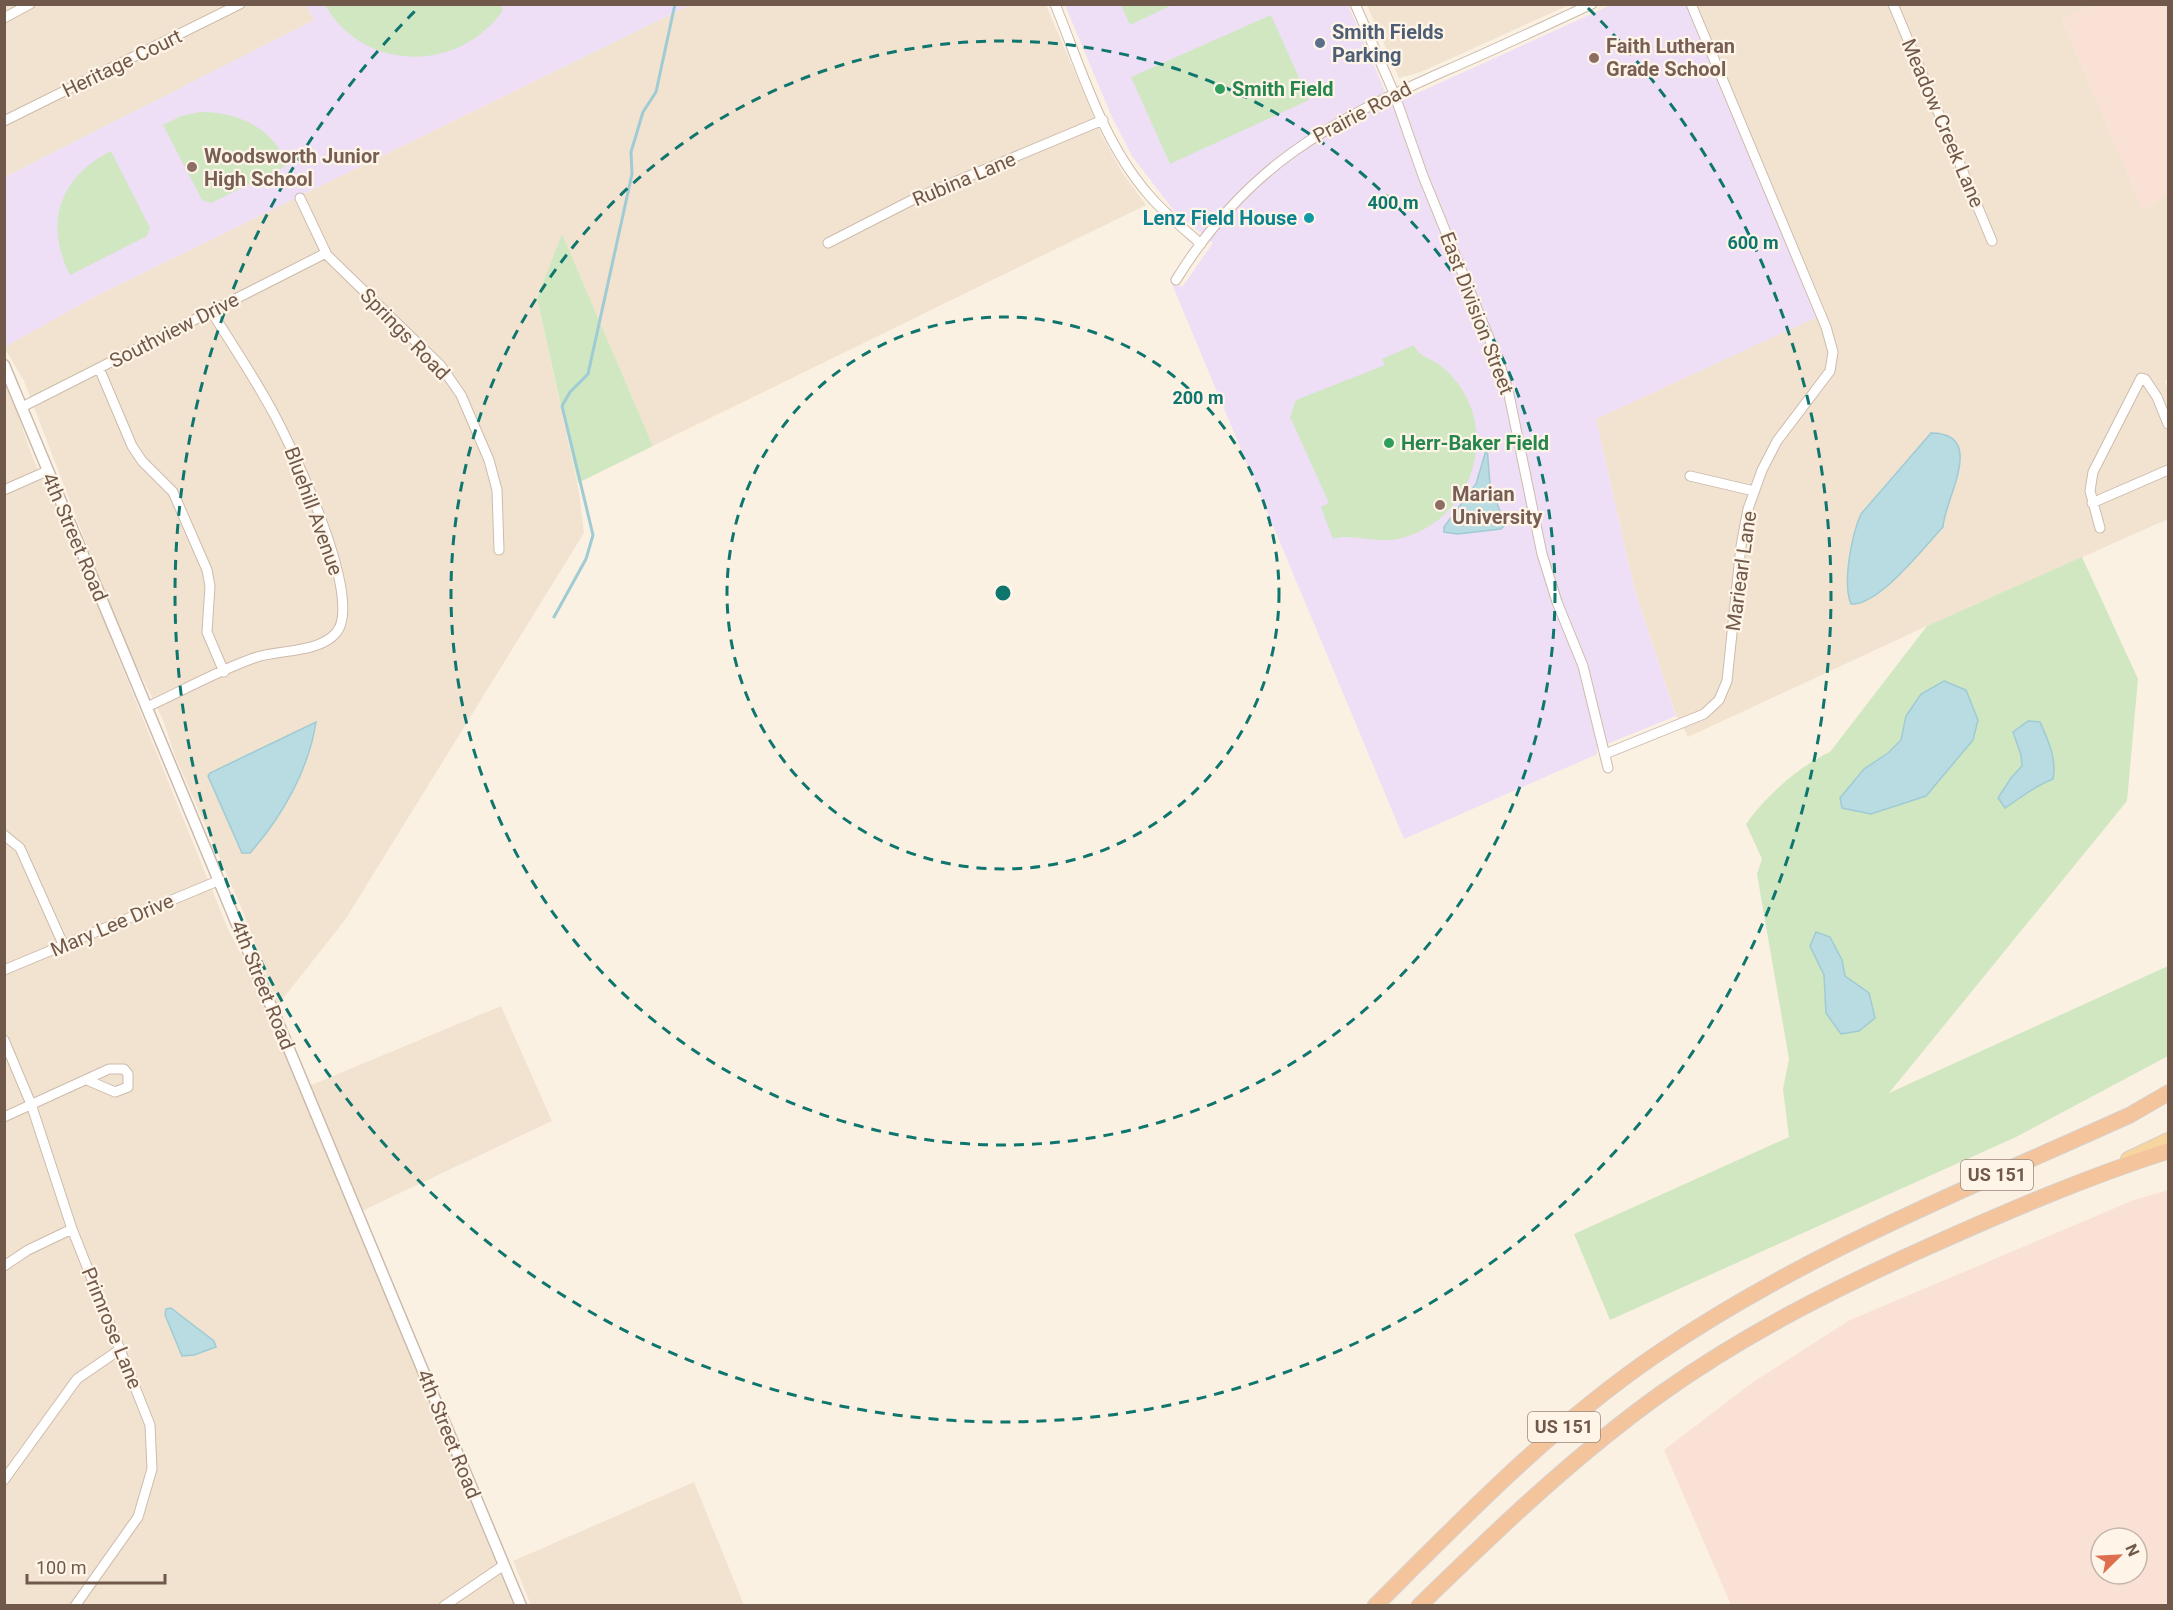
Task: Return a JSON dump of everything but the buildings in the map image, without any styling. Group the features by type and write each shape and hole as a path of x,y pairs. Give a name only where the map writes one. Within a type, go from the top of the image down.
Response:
{"highway":[{"name":"US 151","path":"1375,1605 1501,1481 1608,1390 1658,1354 1778,1280 1864,1236 2169,1096"},
{"path":"2088,1177 2169,1151"},
{"name":"US 151","path":"1419,1605 1522,1507 1612,1430 1700,1367 1788,1314 1865,1275 2088,1177"}],"main road":[{"name":"US 151","path":"2088,1177 2169,1140"}],"street":[{"path":"4,18 30,4"},
{"name":"Heritage Court","path":"4,121 240,4"},
{"path":"1055,4 1103,120 1120,154 1147,193 1201,244"},
{"name":"East Division Street","path":"1355,4 1394,93 1423,176 1508,390 1542,554 1557,602 1583,666 1608,768"},
{"name":"Prairie Road","path":"1176,280 1201,244 1236,201 1278,162 1341,120 1394,93 1592,4"},
{"name":"Mariearl Lane","path":"1605,754 1700,716 1721,696 1727,681 1742,534 1754,491 1783,431 1828,375 1833,352 1826,327 1691,4"},
{"name":"Meadow Creek Lane","path":"1893,4 1992,242"},
{"name":"Rubina Lane","path":"828,243 914,199 1103,120"},
{"name":"Springs Road","path":"300,198 326,253 441,366 461,395 489,460 497,490 499,550"},
{"name":"Southview Drive","path":"22,407 326,253"},
{"name":"Bluehill Avenue","path":"147,707 255,658 325,643 337,632 344,597 322,522 295,457 263,394 211,311"},
{"name":"4th Street Road","path":"4,365 521,1605"},
{"path":"99,368 132,446 142,461 173,492 207,570 210,586 207,632 224,672"},
{"path":"2100,528 2090,491 2093,472 2137,381 2145,378 2157,397 2169,424"},
{"path":"2157,397 2169,392"},
{"path":"2092,503 2169,470"},
{"path":"4,490 47,471"},
{"path":"1690,476 1754,491"},
{"path":"4,836 20,848 63,944"},
{"name":"Mary Lee Drive","path":"4,970 220,880"},
{"name":"Primrose Lane","path":"4,1040 31,1104 72,1229 150,1425 152,1469 138,1517 75,1605"},
{"path":"4,1117 87,1080"},
{"path":"4,1266 28,1250 72,1229"},
{"path":"4,1480 77,1379 119,1350"},
{"path":"444,1605 504,1565"}],"shaded area":[{"path":"5,5 306,5 314,20 5,177"},
{"name":"Woodsworth Junior High School","path":"306,5 690,5 94,297 5,347 5,177 314,20"},
{"path":"690,5 1046,5 1102,136 1122,172 1146,205 653,446 562,235 537,298 579,491 584,533 345,920 278,1005 241,907 175,756 163,720 129,651 105,593 24,381 4,347 94,297"},
{"name":"Marian University","path":"1065,5 1348,5 1391,105 1611,5 1688,5 1817,317 1596,419 1635,591 1676,716 1597,748 1597,754 1593,756 1404,839 1169,277 1182,287 1213,243 1174,211 1132,156 1112,117"},
{"path":"1367,5 1569,5 1421,72 1399,78"},
{"path":"1696,5 2095,5 2062,19 2143,210 2168,193 2168,380 2165,381 2168,390 2168,519 1927,626 1688,737 1676,715 1635,591 1596,419 1826,312"},
{"path":"2095,5 2168,5 2168,193 2143,211 2062,19"},
{"path":"4,374 31,453 49,495 67,526 92,585 115,650 228,929 258,986 513,1605 5,1605"},
{"path":"501,1006 552,1121 362,1211 309,1086"},
{"path":"2168,1190 2168,1605 1731,1605 1664,1450 1753,1382 1850,1320 2134,1200"},
{"path":"694,1482 744,1605 531,1605 513,1561"}],"green space":[{"path":"500,4 503,10 485,31 463,45 438,54 412,57 387,53 363,43 342,27 325,5"},
{"path":"1121,5 1172,5 1130,25"},
{"name":"Smith Field","path":"1271,15 1309,100 1170,164 1131,77"},
{"path":"200,112 227,115 252,124 274,141 286,166 211,203 202,200 163,125 181,116"},
{"path":"111,151 150,228 147,236 70,275 58,238 61,204 68,188 79,174"},
{"path":"562,234 653,446 578,483 537,298"},
{"name":"Herr-Baker Field","path":"1414,345 1421,354 1442,367 1455,380 1463,391 1473,414 1477,438 1474,462 1466,484 1454,504 1437,521 1416,533 1392,540 1346,537 1333,539 1321,507 1329,503 1290,417 1296,400 1385,365 1382,359"},
{"path":"2082,557 2138,679 2127,801 1889,1093 2168,966 2168,1056 2016,1137 1610,1320 1574,1234 1789,1137 1783,1089 1789,1059 1757,874 1762,859 1746,824 1763,803 1784,783 1807,765 1830,752 1927,626"}],"water":[{"path":"1931,433 1948,436 1957,444 1960,456 1959,470 1943,527 1887,586 1875,596 1851,604 1848,595 1849,559 1861,514"},
{"path":"1487,447 1490,484 1505,525 1501,529 1458,534 1444,532 1444,527 1476,484"},
{"path":"1944,681 1966,690 1978,720 1973,740 1926,796 1871,814 1842,808 1840,798 1864,769 1888,753 1901,740 1906,716 1921,694"},
{"path":"2028,721 2040,722 2053,757 2053,779 2034,788 2005,808 1998,798 2022,766 2021,755 2013,732"},
{"path":"316,722 307,757 283,808 250,853 242,853 208,776"},
{"path":"1816,932 1830,937 1842,960 1845,976 1869,993 1875,1018 1859,1031 1841,1034 1826,1013 1824,975 1810,946"},
{"path":"171,1308 214,1341 216,1347 194,1355 182,1356 165,1315 166,1309"}],"waterway":[{"path":"554,617 586,559 593,535 562,406 570,392 588,374 632,174 631,152 643,112 656,92 675,4"}],"place":[{"name":"Smith Fields Parking","path":"1320,43"},
{"name":"Faith Lutheran Grade School","path":"1594,58"},
{"name":"Smith Field","path":"1220,89"},
{"name":"Woodsworth Junior High School","path":"192,167"},
{"name":"Lenz Field House","path":"1309,218"},
{"name":"Herr-Baker Field","path":"1389,443"},
{"name":"Marian University","path":"1440,505"}]}
